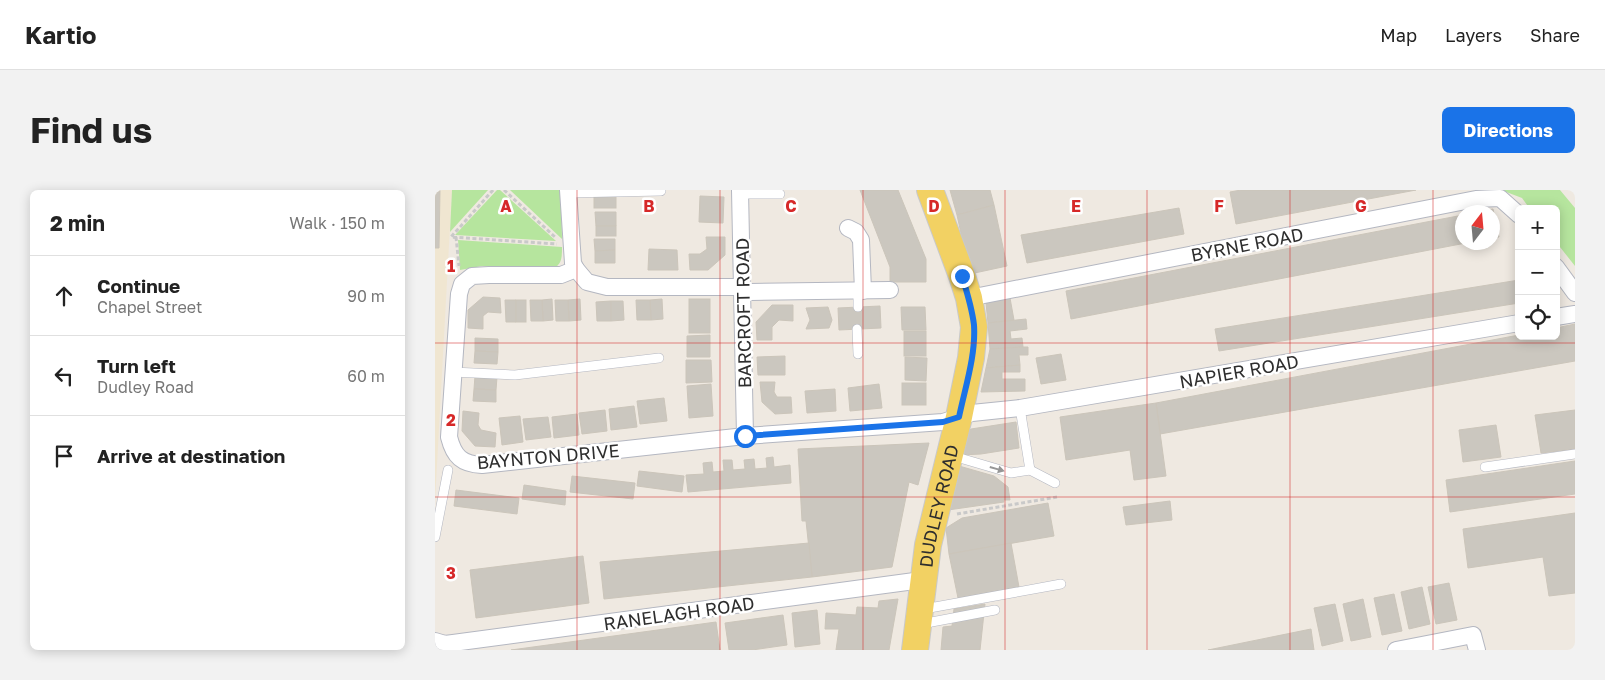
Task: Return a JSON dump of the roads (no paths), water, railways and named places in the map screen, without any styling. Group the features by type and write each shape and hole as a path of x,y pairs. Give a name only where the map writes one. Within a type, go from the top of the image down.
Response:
{"main road":[{"name":"DUDLEY ROAD","path":"915,650 923,580 934,517 959,417 974,327 969,298 930,190"}],"street":[{"path":"568,192 573,263 587,282 601,286 735,287 750,292 859,296 890,290"},
{"name":"BARCROFT ROAD","path":"740,192 745,436"},
{"name":"BYRNE ROAD","path":"969,298 1477,199 1500,198 1515,211"},
{"path":"848,228 856,232 861,240 859,296"},
{"name":"BAYNTON DRIVE","path":"576,269 561,275 489,274 472,276 463,284 459,294 449,438 455,454 470,465 745,436 943,422 959,417"},
{"path":"1560,272 1575,293"},
{"path":"1560,316 1575,314"},
{"name":"NAPIER ROAD","path":"959,417 972,413 1021,408 1515,325"},
{"name":"RANELAGH ROAD","path":"435,641 445,644 453,643 923,580"},
{"path":"1396,650 1473,634 1477,650"}],"lane":[{"path":"568,192 661,191"},
{"path":"740,192 780,194"},
{"path":"857,329 858,354"},
{"path":"453,372 515,375 659,358"},
{"path":"1021,408 1030,470"},
{"path":"1485,467 1575,454"},
{"path":"950,455 1011,473 1030,470 1055,483"},
{"path":"435,537 448,470"},
{"path":"918,617 1061,584"},
{"path":"918,617 995,610"}]}
